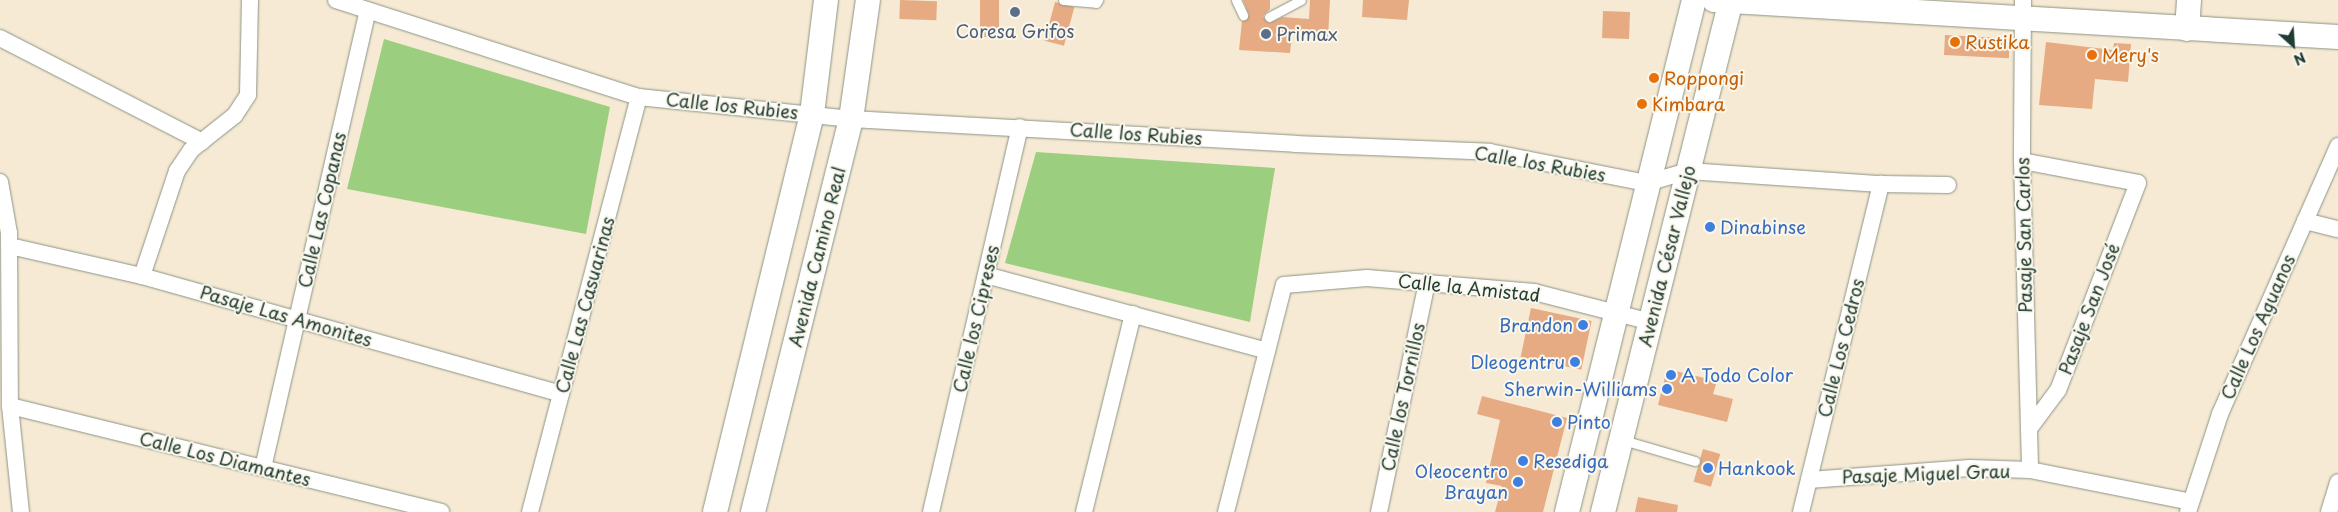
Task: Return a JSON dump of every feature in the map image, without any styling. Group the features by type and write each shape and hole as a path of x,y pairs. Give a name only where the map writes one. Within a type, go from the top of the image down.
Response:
{"main road":[{"path":"715,512 812,114 826,0"},
{"name":"Avenida Camino Real","path":"753,512 852,119 868,0"},
{"name":"Avenida César Vallejo","path":"1567,512 1647,183 1694,0"},
{"path":"2187,29 2188,0"},
{"path":"1725,1 2023,10 2187,29 2338,37"},
{"name":"Avenida César Vallejo","path":"1603,512 1688,171 1725,1"},
{"path":"1587,430 1620,439"}],"street":[{"path":"142,276 177,172 191,150 235,115 248,95 250,0"},
{"name":"Calle los Rubies","path":"336,0 639,97 852,119 1296,144 1490,152 1647,183 1688,171 1881,184 1948,185"},
{"name":"Pasaje San Carlos","path":"2023,10 2022,161 2030,470"},
{"name":"Calle Las Copanas","path":"264,468 368,11"},
{"path":"0,38 202,142"},
{"name":"Calle Las Casuarinas","path":"530,512 639,97"},
{"name":"Calle los Cipreses","path":"931,512 1020,127"},
{"name":"Calle Los Aguanos","path":"2190,507 2220,414 2338,146"},
{"name":"Pasaje San José","path":"2022,161 2138,183 2058,390 2029,429"},
{"path":"0,182 10,246 10,406 20,512"},
{"name":"Calle Los Cedros","path":"1801,512 1881,184"},
{"path":"2305,221 2338,229"},
{"name":"Pasaje Las Amonites","path":"10,246 142,276 561,394"},
{"path":"986,275 1267,351 1226,512"},
{"name":"Calle la Amistad","path":"1267,351 1284,285 1367,278 1534,292 1616,315 1651,322"},
{"name":"Calle los Tornillos","path":"1379,512 1427,282"},
{"path":"1084,512 1133,314"},
{"name":"Calle Los Diamantes","path":"10,406 441,512"},
{"name":"Pasaje Miguel Grau","path":"1809,480 1970,468 2030,470 2190,507"},
{"path":"2329,512 2338,482"}],"lane":[{"path":"1063,0 1096,3 1098,0"},
{"path":"1236,0 1242,15"},
{"path":"1269,17 1301,0"},
{"path":"1620,439 1695,461"}],"green space":[{"path":"384,39 610,107 586,234 347,189"},
{"path":"1036,152 1275,168 1250,322 1005,263"}],"building":[{"path":"900,0 937,1 936,20 899,19"},
{"path":"980,0 999,0 999,37 980,37"},
{"name":"Primax","path":"1243,0 1270,0 1270,9 1263,16 1269,23 1282,17 1309,19 1310,0 1330,0 1328,37 1292,35 1290,53 1239,50 1242,21 1249,15"},
{"path":"1363,0 1409,0 1407,20 1362,17"},
{"path":"1055,2 1074,7 1064,46 1045,41"},
{"path":"1603,11 1630,12 1629,39 1602,38"},
{"path":"1945,35 2010,38 2009,58 1944,55"},
{"path":"2046,42 2113,50 2114,43 2131,44 2128,82 2095,79 2092,109 2039,105"},
{"path":"1531,308 1592,321 1581,370 1521,357"},
{"path":"1667,369 1717,381 1713,394 1733,399 1727,422 1658,405"},
{"path":"1482,396 1567,418 1543,512 1495,512 1502,486 1486,483 1500,420 1477,414"},
{"name":"Hankook","path":"1703,449 1720,454 1711,487 1694,482"},
{"path":"1638,497 1678,505 1677,512 1635,512"}],"place":[{"name":"Coresa Grifos","path":"1015,12"},
{"name":"Primax","path":"1266,34"},
{"name":"Rustika","path":"1955,42"},
{"name":"Mery's","path":"2092,55"},
{"name":"Roppongi","path":"1654,78"},
{"name":"Kimbara","path":"1642,104"},
{"name":"Dinabinse","path":"1710,227"},
{"name":"Brandon","path":"1583,325"},
{"name":"Dleogentru","path":"1575,362"},
{"name":"A Todo Color","path":"1671,375"},
{"name":"Sherwin-Williams","path":"1667,389"},
{"name":"Pinto","path":"1557,422"},
{"name":"Resediga","path":"1523,461"},
{"name":"Hankook","path":"1708,468"},
{"name":"Oleocentro Brayan","path":"1518,482"}]}
